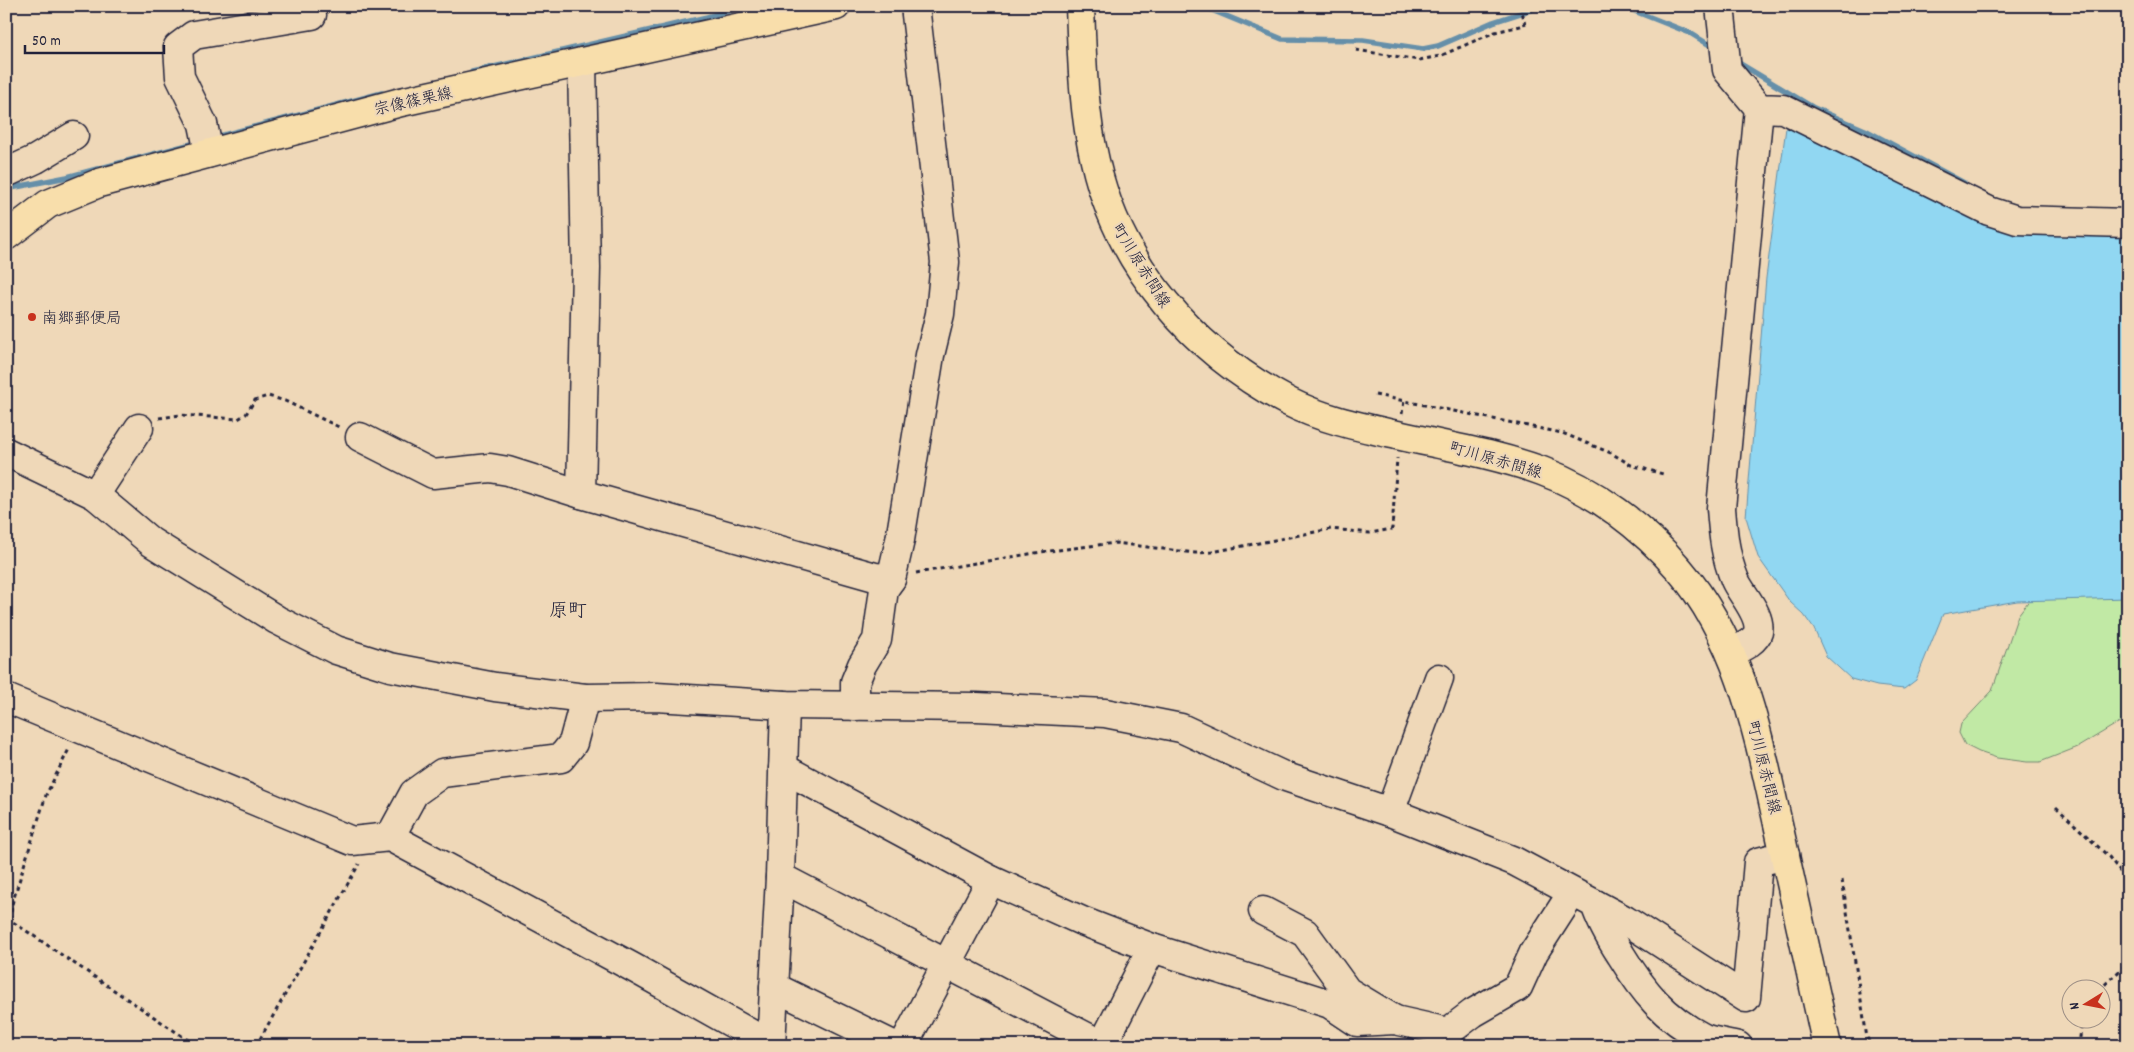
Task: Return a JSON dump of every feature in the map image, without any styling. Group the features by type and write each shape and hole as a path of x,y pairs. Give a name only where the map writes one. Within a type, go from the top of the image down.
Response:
{"main road":[{"name":"宗像篠栗線","path":"6,236 48,204 100,183 401,102 836,6"},
{"name":"町川原赤間線","path":"1080,6 1087,113 1100,181 1117,226 1140,266 1173,314 1224,361 1291,403 1326,416 1399,436 1475,451 1546,472 1616,511 1680,570 1699,596 1731,653 1752,713 1827,1046"}],"street":[{"path":"855,706 855,682 862,664 877,640 884,589 890,579 900,540 930,355 940,314 945,262 915,6"},
{"path":"1720,6 1727,70 1759,108 1722,508 1723,544 1735,580 1756,617 1758,631 1753,640 1731,653"},
{"path":"210,153 204,124 180,77 178,47 194,35 312,15"},
{"path":"581,494 586,268 582,62"},
{"path":"1759,108 1783,109 1989,211 2017,220 2128,224"},
{"path":"6,173 36,159 74,136"},
{"path":"95,495 139,428"},
{"path":"360,437 432,474 490,468 508,471 581,494 875,577 890,579"},
{"path":"6,452 95,495 151,542 277,620 336,650 390,667 476,683 585,698 656,697 785,705 976,707 1105,713 1181,728 1286,777 1390,812 1514,861 1625,920 1746,998 1758,862 1785,855"},
{"path":"1390,812 1439,678"},
{"path":"6,698 352,841 380,838 632,967 771,1045 780,877 785,705"},
{"path":"380,838 414,793 442,773 561,758 573,742 585,698"},
{"path":"783,768 991,880 1082,921 1152,948 1330,1004 1357,1022 1395,1020 1448,1032 1455,1037 1472,1012 1518,987 1534,952 1584,898"},
{"path":"780,877 1102,1046 1152,948"},
{"path":"903,1046 991,880"},
{"path":"1584,898 1648,995 1683,1026 1706,1039 1738,1046"},
{"path":"1263,911 1305,932 1347,991 1395,1020"},
{"path":"774,987 895,1046"}],"path":[{"path":"1356,50 1419,60 1440,56 1495,32 1524,25 1521,6"},
{"path":"1375,395 1562,433 1610,453 1631,465 1663,474"},
{"path":"139,428 158,419 181,415 238,419 246,414 255,400 268,396 285,401 360,437"},
{"path":"890,579 1041,552 1115,543 1204,552 1331,529 1370,533 1392,529 1399,436"},
{"path":"79,728 46,795 8,921 198,1046"},
{"path":"2056,807 2109,858 2128,882"},
{"path":"256,1046 362,859 380,838"},
{"path":"1842,880 1867,1038 1872,1046"},
{"path":"2109,980 2128,962"},
{"path":"2079,1046 2081,1030"}],"green space":[{"path":"2128,557 2128,717 2078,747 2040,762 1997,758 1965,745 1959,733 1961,724 1992,691 2018,615 2037,590"}],"water":[{"path":"1787,120 1971,209 2128,234 2128,598 2017,601 1943,614 1916,680 1904,689 1877,686 1851,679 1826,656 1814,629 1804,615 1790,602 1758,557 1746,517 1766,278"}],"waterway":[{"path":"472,72 707,17 744,6"},
{"path":"957,7 961,6"},
{"path":"1202,6 1282,39 1363,40 1423,49 1438,46 1493,22 1542,6"},
{"path":"1622,6 1690,33 1716,49"},
{"path":"1734,60 1814,108 1865,130 1964,183"},
{"path":"212,138 382,93"},
{"path":"6,189 67,177 199,142"}],"place":[{"name":"南郷郵便局","path":"32,317"}],"district":[{"name":"原町","path":"568,609"}]}
